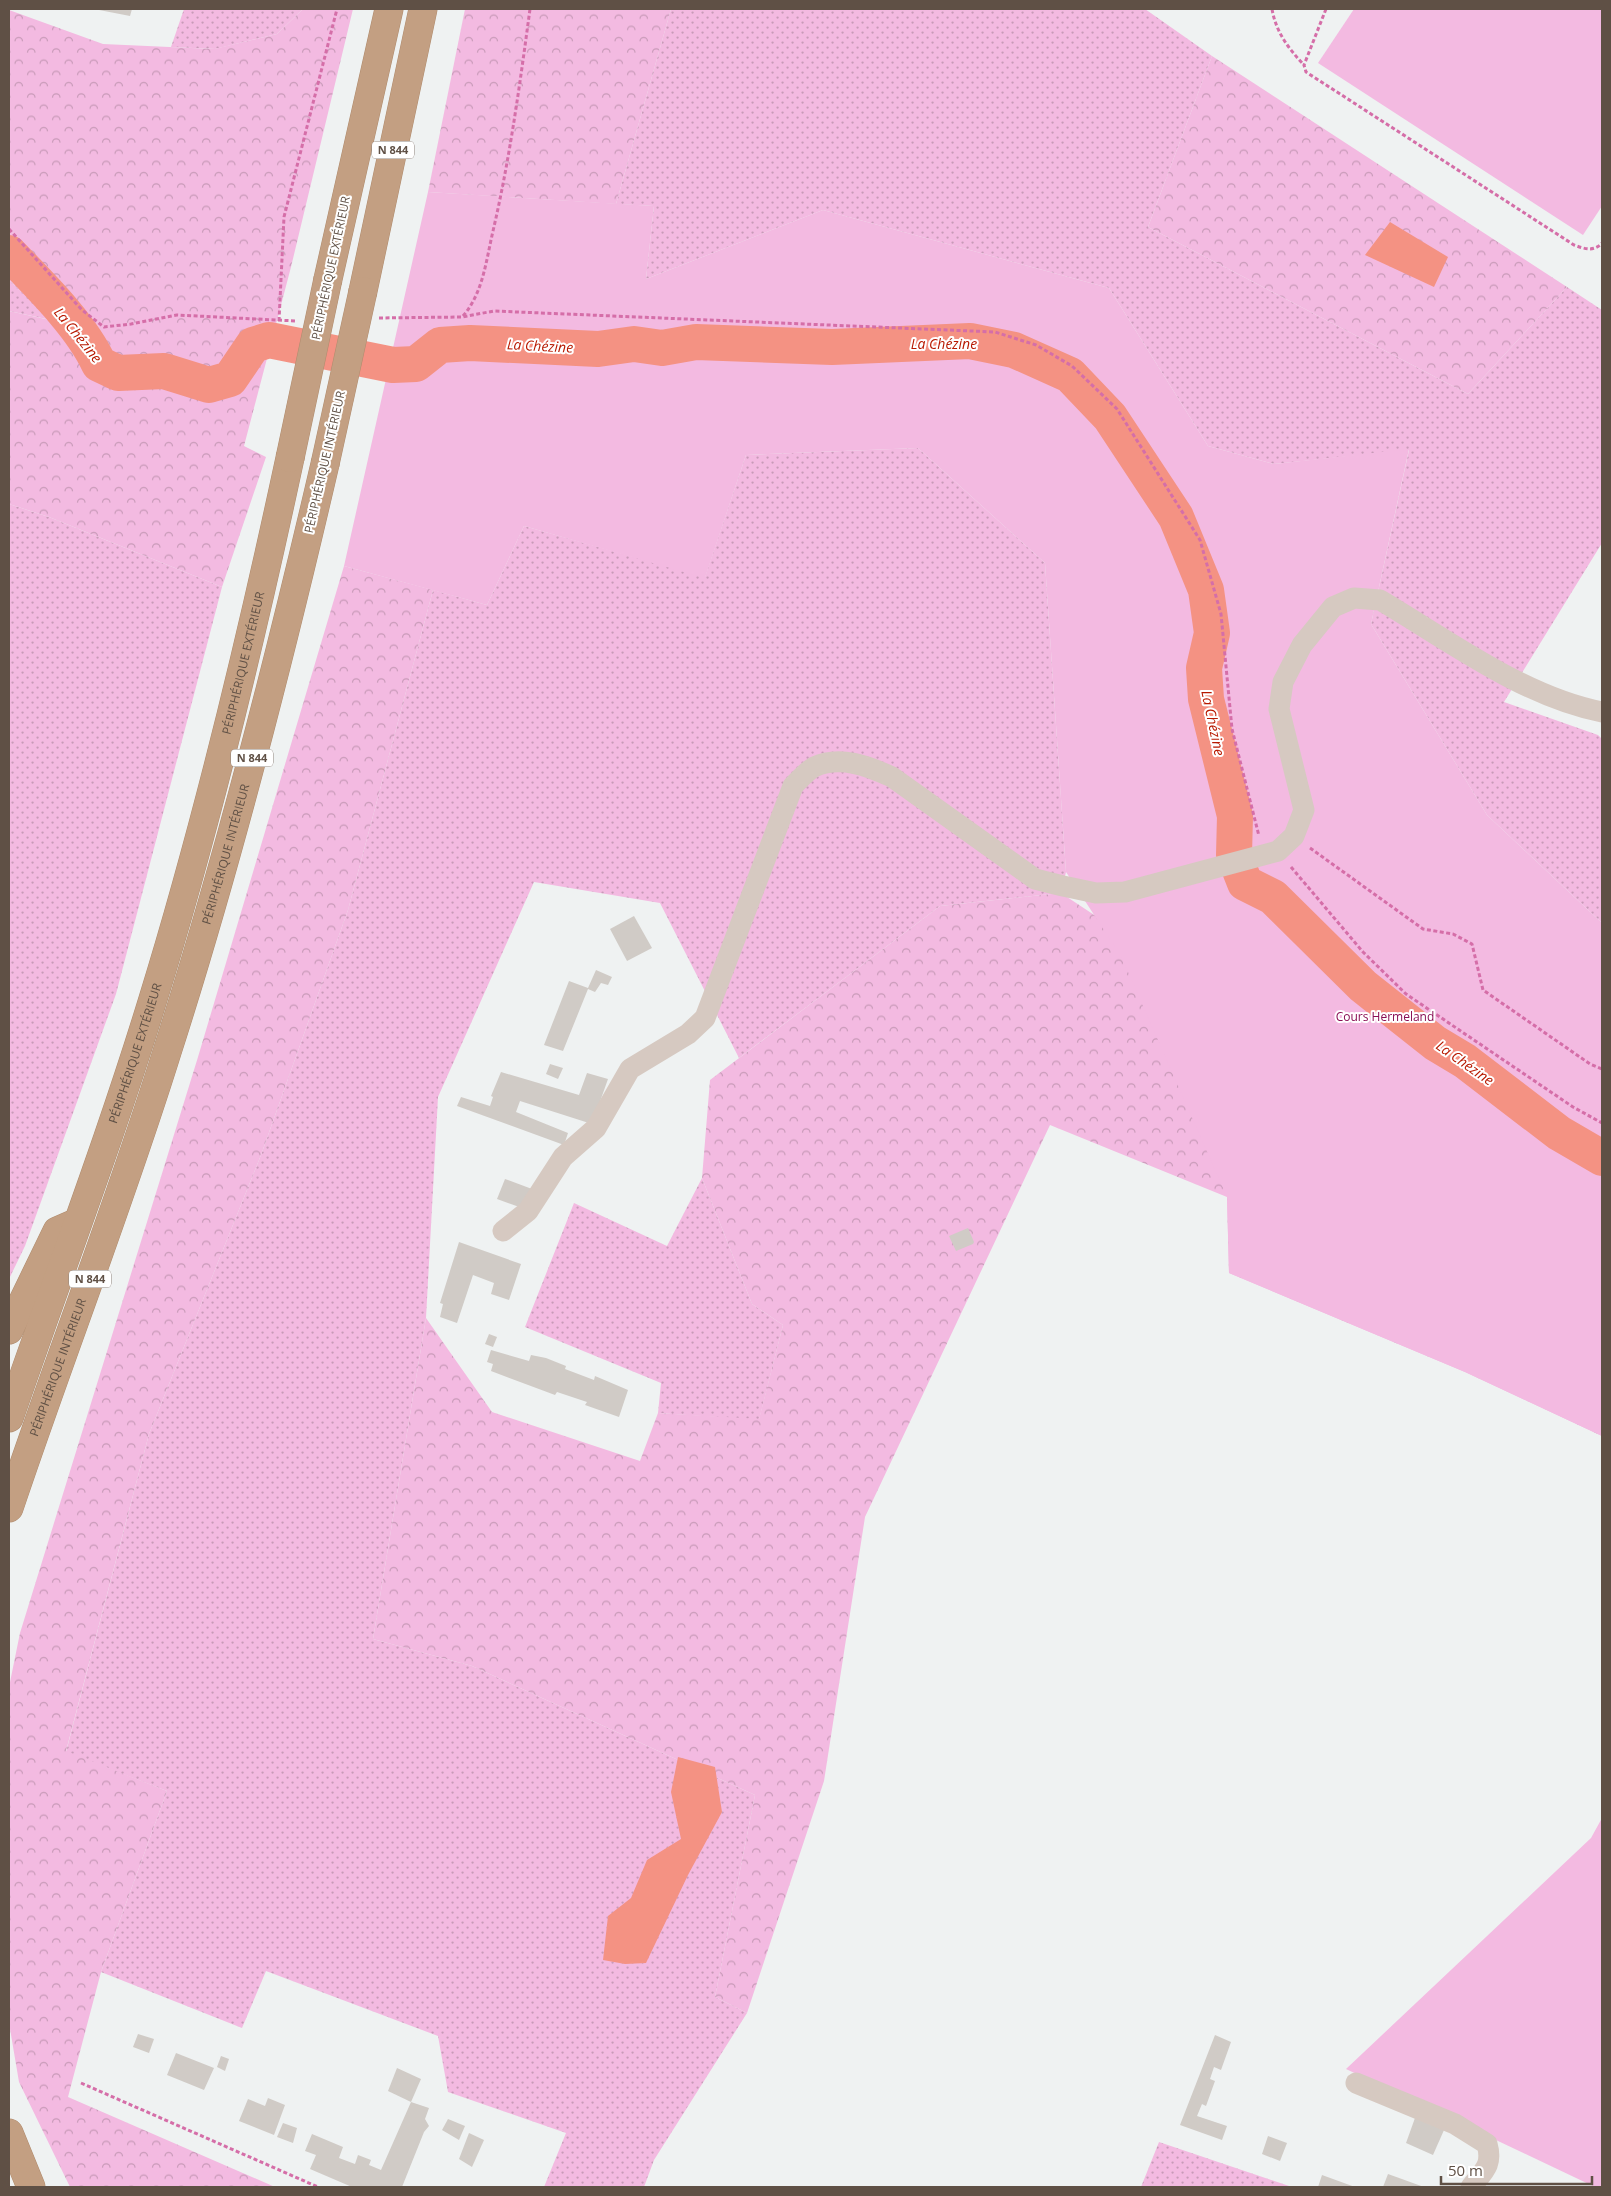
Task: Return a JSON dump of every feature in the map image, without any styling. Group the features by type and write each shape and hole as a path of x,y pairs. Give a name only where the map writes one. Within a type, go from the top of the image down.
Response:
{"highway":[{"name":"PÉRIPHÉRIQUE EXTÉRIEUR","path":"9,1418 79,1222 153,998 210,801 252,634 328,279 390,9"},
{"name":"PÉRIPHÉRIQUE INTÉRIEUR","path":"9,1508 133,1156 183,1000 261,726 325,464 423,9"},
{"path":"9,1330 58,1231 79,1222"},
{"path":"9,2133 31,2187"}],"street":[{"path":"503,1231 528,1211 563,1157 596,1128 630,1069 688,1034 705,1018 794,786 813,768 842,761 877,770 892,777 1035,879 1096,892 1125,892 1271,854 1294,836 1304,810 1278,709 1283,682 1302,645 1333,607 1354,598 1380,600 1527,688 1584,708 1602,712"},
{"path":"1356,2083 1455,2124 1487,2144 1491,2157 1486,2169 1471,2187"}],"path":[{"path":"279,321 284,217 337,9"},
{"path":"462,317 473,305 481,285 508,168 530,9"},
{"path":"1272,9 1275,23 1287,46 1304,65 1306,72 1574,246 1586,250 1598,247 1602,242"},
{"path":"1304,65 1326,9"},
{"path":"9,229 82,310 104,327 177,315 297,321"},
{"path":"370,319 462,317 494,311 995,332 1036,345 1072,366 1117,409 1200,540 1221,614 1232,729 1271,854 1406,994 1573,1107 1602,1123"},
{"path":"1294,836 1424,930 1454,934 1472,944 1483,990 1590,1064 1602,1070"},
{"path":"81,2083 318,2187"}],"green space":[{"path":"184,9 303,9 277,34 215,49 171,47"},
{"path":"303,9 353,9 291,267 244,446 266,457 222,587 49,517 9,504 9,311 50,320 9,280 9,10 103,44 214,49 277,34"},
{"path":"465,9 671,9 616,204 428,192"},
{"path":"671,9 1145,9 1212,56 1148,227 1468,394 1567,287 1602,310 1602,543 1504,702 1598,735 1602,739 1602,923 1487,815 1371,624 1409,450 1274,464 1208,446 1109,288 823,210 646,279 654,206 616,204"},
{"path":"1354,9 1602,9 1602,206 1583,235 1318,63"},
{"path":"1212,56 1567,287 1468,394 1148,227"},
{"name":"Cours Hermeland","path":"428,192 654,206 646,279 823,210 1109,288 1208,446 1274,464 1409,449 1371,624 1487,815 1602,923 1602,1436 1465,1372 1229,1273 1227,1197 1121,956 1066,872 1045,563 918,448 746,455 705,578 524,526 487,605 344,566"},
{"path":"9,280 51,320 9,311"},
{"path":"918,448 1045,563 1066,872 1061,893 940,906 739,1058 660,903 534,882 438,1097 426,1318 373,1639 472,1666 755,1795 715,1997 747,2013 654,2160 644,2187 544,2187 566,2133 448,2092 438,2036 266,1971 242,2028 101,1972 167,1791 66,1752 149,1434 261,1155 348,910 433,590 487,605 524,526 705,577 746,455"},
{"path":"9,504 49,517 222,587 116,994 25,1246 9,1279"},
{"path":"344,566 433,590 348,910 261,1155 149,1434 66,1751 167,1791 101,1972 68,2097 275,2187 70,2187 19,2082 9,2023 9,1687 20,1633 198,1057"},
{"path":"1061,893 1253,1020 1602,1436 1465,1372 1229,1273 1227,1197 1050,1125 865,1517 824,1781 747,2013 715,1997 755,1795 472,1666 373,1639 426,1318 492,1412 640,1461 658,1413 759,1419 783,1325 752,1304 702,1178 710,1080 940,906"},
{"path":"702,1178 752,1304 783,1325 759,1420 658,1413 661,1383 525,1327 574,1203 667,1246"},
{"path":"1602,1818 1602,2187 1595,2187 1346,2069 1591,1838"},
{"path":"1159,2142 1292,2187 1141,2187"}],"shaded area":[{"path":"1390,222 1448,257 1434,287 1365,255"},
{"path":"678,1757 715,1767 722,1812 688,1875 646,1963 625,1964 603,1960 608,1916 631,1898 647,1860 681,1839 671,1792"}],"building":[{"path":"94,9 132,9 130,16"},
{"path":"634,916 652,948 627,961 610,929"},
{"path":"596,970 612,977 608,985 601,983 595,992 588,989 563,1051 544,1045 569,981 588,988"},
{"path":"550,1064 563,1068 558,1079 546,1074"},
{"path":"501,1072 579,1095 587,1073 608,1079 592,1124 520,1101 516,1112 568,1133 564,1145 457,1106 461,1097 490,1106 493,1097 491,1096"},
{"path":"505,1179 532,1189 525,1209 497,1199"},
{"path":"968,1228 974,1242 973,1244 956,1251 949,1236"},
{"path":"459,1242 521,1264 509,1300 491,1294 494,1283 473,1275 457,1323 440,1317 443,1304 440,1303"},
{"path":"489,1334 497,1337 493,1347 485,1344"},
{"path":"491,1350 529,1361 531,1355 546,1358 566,1366 565,1369 594,1380 595,1376 628,1390 619,1417 585,1405 587,1402 557,1392 555,1395 491,1371 493,1364 487,1362"},
{"path":"138,2034 154,2039 149,2053 133,2047"},
{"path":"1215,2035 1231,2042 1221,2070 1214,2067 1210,2079 1215,2081 1206,2106 1202,2104 1197,2116 1227,2126 1222,2140 1180,2125"},
{"path":"176,2053 214,2068 204,2090 167,2075"},
{"path":"221,2056 229,2059 225,2071 217,2067"},
{"path":"397,2068 421,2079 411,2102 388,2091"},
{"path":"268,2098 285,2105 274,2135 239,2121 248,2099 265,2106"},
{"path":"411,2102 429,2108 425,2119 429,2126 424,2132 402,2187 352,2187 310,2169 316,2155 305,2151 312,2134 343,2147 339,2158 355,2164 358,2155 371,2160 369,2165 381,2170"},
{"path":"1415,2118 1444,2130 1433,2155 1406,2143"},
{"path":"448,2119 465,2126 459,2140 442,2130"},
{"path":"283,2123 297,2128 293,2143 277,2137"},
{"path":"469,2133 484,2140 472,2167 459,2159"},
{"path":"1268,2136 1287,2143 1280,2161 1262,2154"},
{"path":"1388,2174 1424,2187 1383,2187"},
{"path":"1322,2175 1355,2187 1318,2187"}],"waterway":[{"name":"La Chézine","path":"9,253 71,320 99,364 118,373 164,371 209,385 230,379 253,345 269,340 393,365 416,364 440,345 470,343 598,349 634,344 662,348 696,342 832,347 970,341 1014,350 1070,375 1110,417 1176,517 1206,590 1212,633 1204,668 1206,699 1235,816 1234,855 1245,883 1273,897 1363,986 1435,1043 1465,1061 1559,1133 1602,1158"}]}
